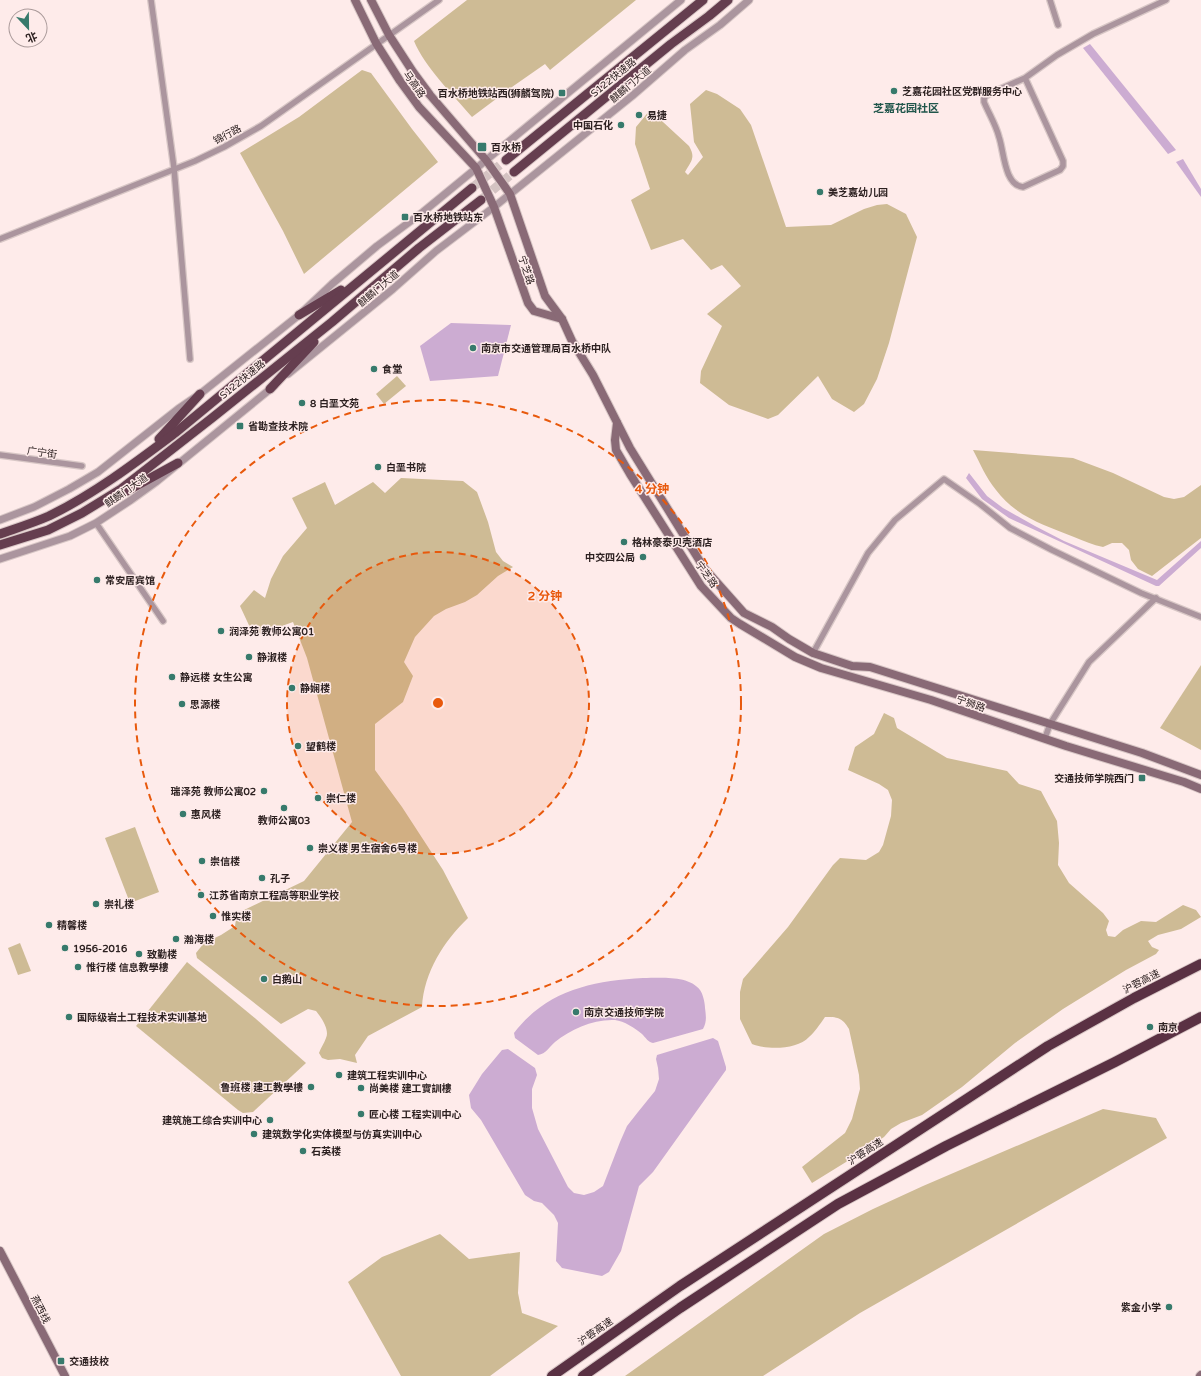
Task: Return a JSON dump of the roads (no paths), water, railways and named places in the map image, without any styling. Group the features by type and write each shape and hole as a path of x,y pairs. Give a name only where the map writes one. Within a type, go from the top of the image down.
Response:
{"highway":[{"name":"S122快速路","path":"506,160 703,0"},
{"name":"S122快速路","path":"514,172 665,49 728,0"},
{"name":"S122快速路","path":"0,534 31,523 57,511 107,482 142,458 472,188"},
{"name":"S122快速路","path":"0,545 48,530 82,513 121,489 332,322 419,248 480,200"},
{"path":"298,315 368,274"},
{"path":"270,389 332,322"},
{"path":"142,458 200,394"},
{"path":"82,513 125,493 178,463"},
{"name":"沪蓉高速","path":"552,1376 680,1286 1048,1046 1134,998 1201,964"},
{"path":"583,1376 680,1308 838,1204 946,1146 1115,1062 1201,1017"}],"main road":[{"name":"马高路","path":"355,0 376,43 400,82 419,107 476,168 494,207"},
{"name":"马高路","path":"371,0 389,35 413,72 430,95 486,160 510,194"},
{"name":"宁芝路","path":"510,194 545,296 562,319 572,341 593,375 630,448 704,568 744,613"},
{"name":"宁芝路","path":"494,207 528,303 534,311 562,319"},
{"name":"宁芝路","path":"617,422 615,440 616,450 630,474 701,586 731,618 740,624"},
{"name":"宁狮路","path":"744,613 772,627 788,639 813,653 852,666 870,667 1142,753 1201,775"},
{"name":"宁狮路","path":"740,624 795,657 821,668 931,700 1184,782 1201,789"},
{"name":"燕西线","path":"0,1251 65,1376"}],"street":[{"path":"151,0 174,168 190,360"},
{"name":"锦行路","path":"0,239 224,147 261,126 376,43 439,0"},
{"path":"0,520 34,507 98,472 178,409 200,394 298,315 377,246 423,212 680,0"},
{"name":"麒麟门大道","path":"0,559 52,542 96,523 156,482 393,289 436,251 494,207 632,96 685,50 749,0"},
{"path":"1050,0 1058,25"},
{"path":"1025,78 1063,161 1063,166 1060,170 1023,187 1014,183 1005,164 1000,137 984,102 984,98 987,95 1025,78 1094,34 1166,0"},
{"name":"广宁街","path":"0,455 82,466"},
{"path":"813,653 868,553 895,520 944,479 980,504 1010,528 1141,593 1201,617"},
{"path":"96,523 163,621"},
{"path":"1045,738 1050,724 1090,662 1156,598"}],"tunnel":[{"path":"472,188 506,160"},
{"path":"482,199 514,172"}],"place":[{"name":"芝嘉花园社区党群服务中心","path":"894,91"},
{"name":"百水桥地铁站西(狮麟驾院)","path":"562,93"},
{"name":"易捷","path":"639,115"},
{"name":"中国石化","path":"621,125"},
{"name":"百水桥","path":"482,147"},
{"name":"美芝嘉幼儿园","path":"820,192"},
{"name":"百水桥地铁站东","path":"405,217"},
{"name":"南京市交通管理局百水桥中队","path":"473,348"},
{"name":"食堂","path":"374,369"},
{"name":"8 白垩文苑","path":"302,403"},
{"name":"省勘查技术院","path":"240,426"},
{"name":"白垩书院","path":"378,467"},
{"name":"格林豪泰贝壳酒店","path":"624,542"},
{"name":"中交四公局","path":"643,557"},
{"name":"常安居宾馆","path":"97,580"},
{"name":"润泽苑 教师公寓01","path":"221,631"},
{"name":"静淑楼","path":"249,657"},
{"name":"静远楼 女生公寓","path":"172,677"},
{"name":"静娴楼","path":"292,688"},
{"name":"思源楼","path":"182,704"},
{"name":"望鹤楼","path":"298,746"},
{"name":"交通技师学院西门","path":"1142,778"},
{"name":"瑞泽苑 教师公寓02","path":"264,791"},
{"name":"崇仁楼","path":"318,798"},
{"name":"教师公寓03","path":"284,808"},
{"name":"惠风楼","path":"183,814"},
{"name":"崇义楼 男生宿舍6号楼","path":"310,848"},
{"name":"崇信楼","path":"202,861"},
{"name":"孔子","path":"262,878"},
{"name":"江苏省南京工程高等职业学校","path":"201,895"},
{"name":"崇礼楼","path":"96,904"},
{"name":"惟实楼","path":"213,916"},
{"name":"精馨楼","path":"49,925"},
{"name":"瀚海楼","path":"176,939"},
{"name":"1956-2016","path":"65,948"},
{"name":"致勤楼","path":"139,954"},
{"name":"惟行楼 信息教學樓","path":"78,967"},
{"name":"白鹅山","path":"264,979"},
{"name":"南京交通技师学院","path":"576,1012"},
{"name":"国际级岩土工程技术实训基地","path":"69,1017"},
{"name":"南京","path":"1150,1027"},
{"name":"建筑工程实训中心","path":"339,1075"},
{"name":"鲁班楼 建工教學樓","path":"311,1087"},
{"name":"尚美楼 建工實訓樓","path":"361,1088"},
{"name":"匠心楼 工程实训中心","path":"361,1114"},
{"name":"建筑施工综合实训中心","path":"270,1120"},
{"name":"建筑数学化实体模型与仿真实训中心","path":"254,1134"},
{"name":"石英楼","path":"303,1151"},
{"name":"紫金小学","path":"1169,1307"},
{"name":"交通技校","path":"61,1361"}],"district":[{"name":"芝嘉花园社区","path":"906,108"}]}
